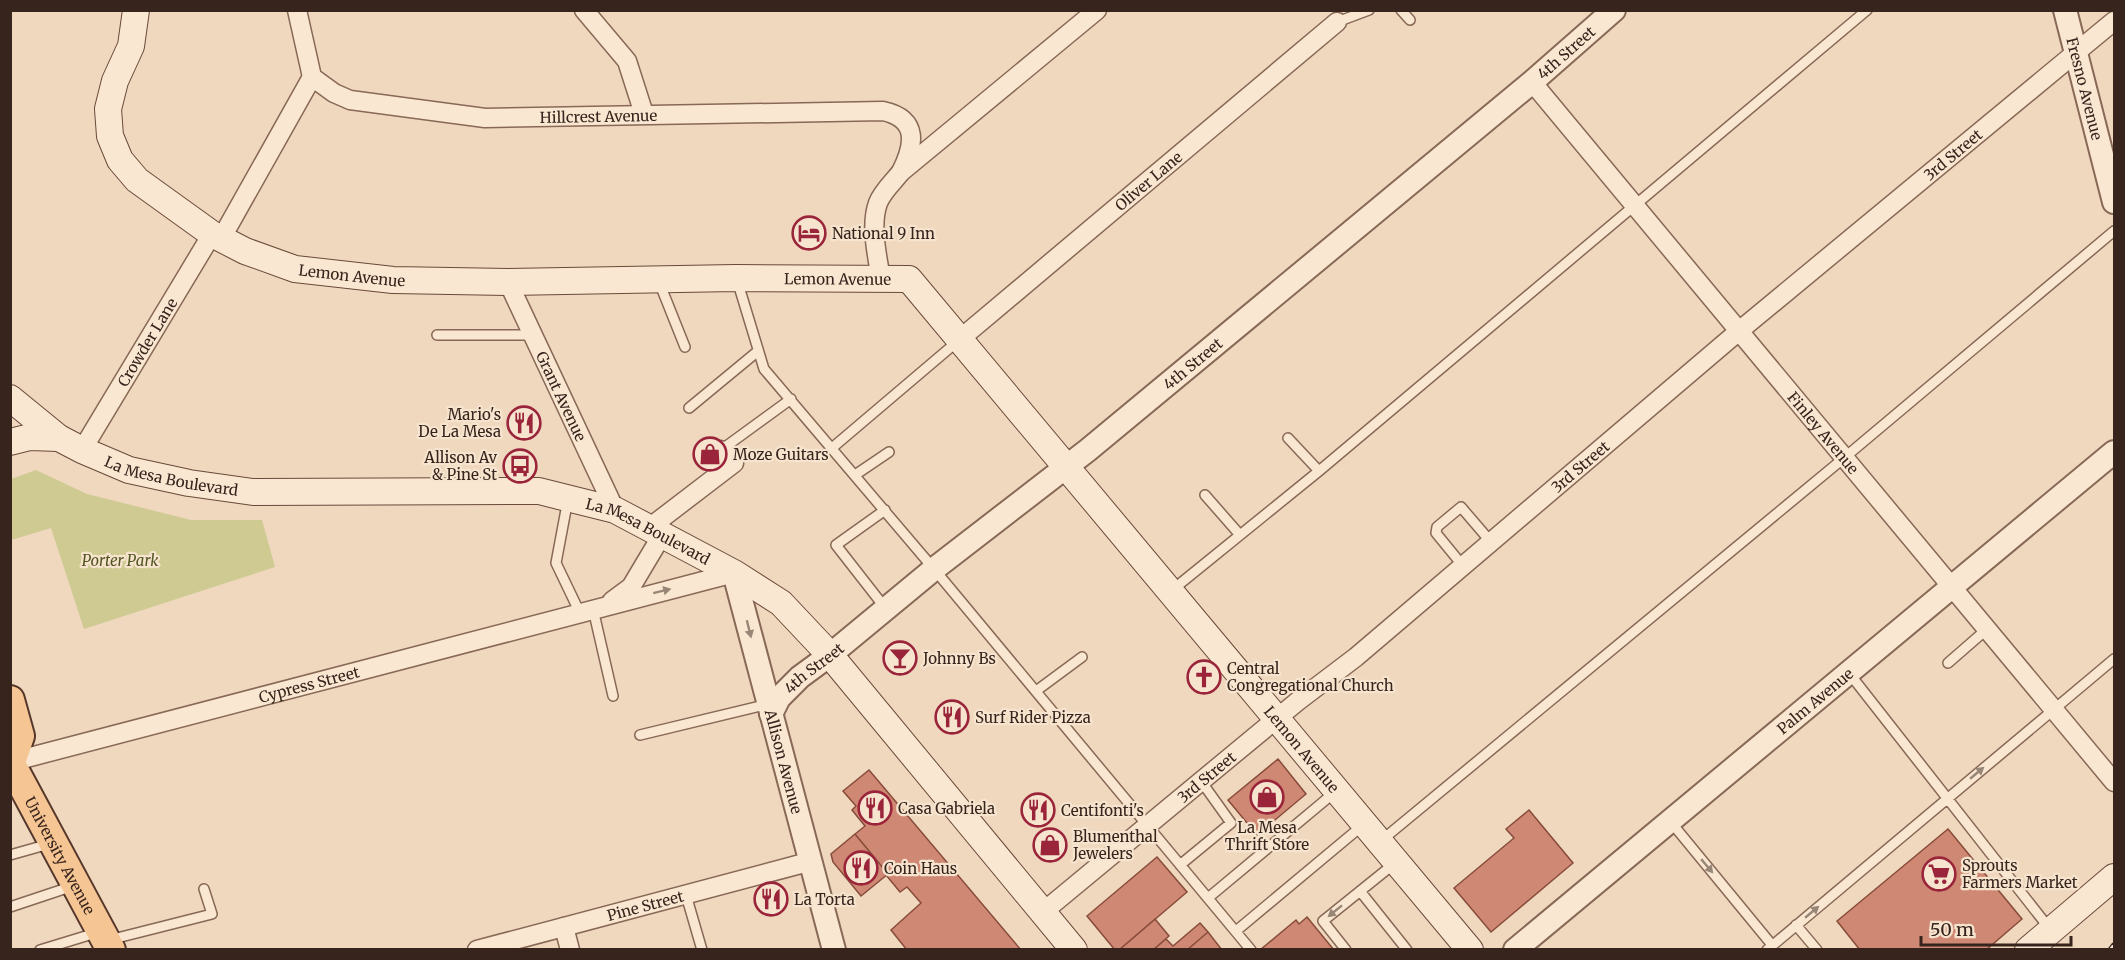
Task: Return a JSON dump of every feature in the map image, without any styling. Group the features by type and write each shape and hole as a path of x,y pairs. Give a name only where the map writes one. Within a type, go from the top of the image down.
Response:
{"main road":[{"name":"Lemon Avenue","path":"136,10 131,46 115,81 108,109 108,123 114,148 124,165 136,180 216,237 245,251 295,269 393,280 508,282 736,278 909,279 1470,950"},
{"name":"La Mesa Boulevard","path":"10,398 59,438 82,450 129,470 189,483 253,492 539,491 615,510 734,573 781,603 830,655 1074,950"},
{"name":"La Mesa Boulevard","path":"10,442 30,437 59,438"},
{"path":"10,700 20,736 11,762"},
{"name":"University Avenue","path":"11,762 106,940"},
{"path":"2028,950 2115,878"}],"street":[{"path":"297,10 312,77"},
{"path":"584,10 627,61 644,114"},
{"name":"Hillcrest Avenue","path":"901,172 1097,10"},
{"name":"4th Street","path":"770,709 800,678 934,569 1067,467 1532,82 1614,10"},
{"name":"Fresno Avenue","path":"2065,10 2115,202"},
{"name":"3rd Street","path":"1043,912 1277,718 1356,657 1739,331 2115,21"},
{"name":"Oliver Lane","path":"960,339 1338,22"},
{"name":"Crowder Lane","path":"82,450 216,237 312,77"},
{"name":"Hillcrest Avenue","path":"312,77 334,93 350,100 485,118 883,111 891,113 904,121 912,134 912,142 901,172 878,202 875,221 881,279"},
{"name":"Finley Avenue","path":"1532,82 2115,782"},
{"name":"Grant Avenue","path":"508,282 615,510"},
{"path":"655,532 734,463 721,450"},
{"name":"Palm Avenue","path":"1515,950 2115,452"},
{"name":"Cypress Street","path":"593,609 631,587 655,532"},
{"name":"Cypress Street","path":"11,762 734,573"},
{"name":"Allison Avenue","path":"734,573 812,861 833,949"},
{"name":"Pine Street","path":"477,950 812,861"},
{"path":"564,927 570,950"}],"lane":[{"path":"1338,22 1369,10"},
{"path":"1401,10 1410,20"},
{"path":"1171,591 1319,471 1867,10"},
{"path":"1236,931 1372,832 1845,458 2115,231"},
{"path":"736,278 764,369 885,510 1251,950"},
{"path":"658,279 685,346"},
{"path":"437,335 533,335"},
{"path":"832,448 960,339"},
{"path":"689,408 758,351"},
{"path":"721,450 790,399"},
{"path":"1288,438 1319,471"},
{"path":"855,475 889,452"},
{"path":"1205,495 1240,535"},
{"path":"568,499 556,563 593,609 613,696"},
{"path":"1463,566 1436,533 1437,527 1461,507 1491,542"},
{"path":"885,510 836,545 886,609"},
{"path":"1948,663 1987,629"},
{"path":"1036,691 1082,657"},
{"path":"1670,821 1770,947 2115,659"},
{"path":"1849,673 2050,930"},
{"path":"640,735 770,709"},
{"path":"1180,865 1231,823 1201,781"},
{"path":"1208,898 1337,790"},
{"path":"10,855 53,843"},
{"path":"1346,950 1323,921 1397,862"},
{"path":"10,907 76,886"},
{"path":"40,950 106,940 212,914 204,888"},
{"path":"1360,891 1407,950"},
{"path":"686,895 702,950"},
{"path":"1796,925 1817,950"}],"green space":[{"name":"Porter Park","path":"36,470 87,494 191,520 262,520 275,567 84,629 51,528 11,540 11,479"}],"building":[{"name":"La Mesa Thrift Store","path":"1278,759 1306,794 1257,835 1228,800"},
{"path":"869,770 1021,950 907,950 891,930 921,903 907,887 900,892 855,834 865,826 852,810 856,806 843,791"},
{"path":"1529,810 1573,863 1491,932 1454,888 1514,838 1506,829"},
{"name":"Sprouts Farmers Market","path":"1948,829 2022,919 1986,950 1860,950 1837,921"},
{"name":"Coin Haus","path":"855,834 888,874 861,896 833,862 831,854"},
{"path":"1157,857 1187,892 1119,950 1115,950 1087,916"},
{"path":"1307,917 1334,950 1260,950 1296,920 1299,924"},
{"path":"1155,919 1169,936 1153,950 1119,950"},
{"path":"1200,923 1208,932 1187,950 1153,950 1166,939 1173,946"},
{"path":"1208,932 1222,950 1187,950"}],"railway":[{"path":"2111,950 2114,946"}],"place":[{"name":"National 9 Inn","path":"809,233"},
{"name":"Mario's De La Mesa","path":"524,423"},
{"name":"Moze Guitars","path":"710,454"},
{"name":"Allison Av & Pine St","path":"520,466"},
{"name":"Johnny Bs","path":"900,658"},
{"name":"Central Congregational Church","path":"1204,677"},
{"name":"Surf Rider Pizza","path":"952,717"},
{"name":"La Mesa Thrift Store","path":"1267,797"},
{"name":"Casa Gabriela","path":"875,808"},
{"name":"Centifonti's","path":"1038,810"},
{"name":"Blumenthal Jewelers","path":"1050,845"},
{"name":"Coin Haus","path":"861,868"},
{"name":"Sprouts Farmers Market","path":"1939,874"},
{"name":"La Torta","path":"771,899"}]}
